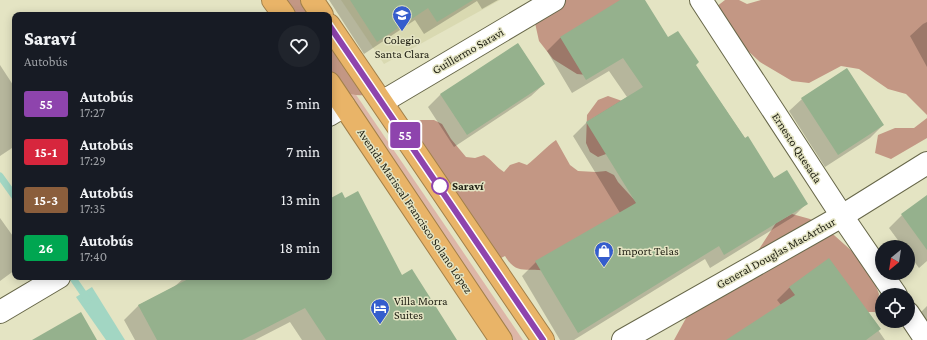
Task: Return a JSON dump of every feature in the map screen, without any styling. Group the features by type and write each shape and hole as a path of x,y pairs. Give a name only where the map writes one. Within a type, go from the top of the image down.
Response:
{"highway":[{"path":"273,0 282,12"},
{"path":"312,0 320,12"},
{"path":"332,29 543,340"},
{"name":"Avenida Mariscal Francisco Solano López","path":"332,93 337,110 501,340"}],"street":[{"name":"Guillermo Saravi","path":"382,102 554,0"},
{"name":"Ernesto Quesada","path":"702,0 842,216 891,288"},
{"name":"General Douglas MacArthur","path":"622,340 842,216 927,163"},
{"path":"0,312 54,280"},
{"path":"915,324 926,340"}],"shaded area":[{"path":"281,0 310,0 324,12 291,12"},
{"name":"Colegio Santa Clara","path":"341,0 500,0 384,64"},
{"path":"563,0 625,0 587,75 577,74 553,59 539,41 535,23"},
{"path":"725,0 739,0 747,4 761,0 927,0 927,115 906,94 888,89 859,69 841,66 809,83 792,81 760,62 747,50 716,7"},
{"path":"332,26 364,95 355,95 332,85"},
{"path":"332,59 523,340 513,340 332,72"},
{"path":"608,96 625,102 606,154 598,157 590,152 586,143 587,115 598,100"},
{"path":"927,118 927,138 891,159 875,153 878,135 895,128 914,128"},
{"path":"421,120 434,120 442,124 451,139 466,157 475,158 484,155 504,172 510,165 519,162 527,165 556,140 570,165 578,171 606,171 614,175 618,182 638,204 546,271 523,270 514,266 505,256 497,260 470,212 447,190 410,134 412,124"},
{"path":"792,214 810,219 825,227 863,261 872,276 877,288 875,288 875,312 857,312 741,340 674,340 691,309 746,269 776,223"},
{"path":"92,287 125,340 106,340 76,297"}],"building":[{"path":"350,0 473,0 437,22 428,8 377,42"},
{"path":"620,0 645,0 668,37 678,31 699,62 696,65 745,138 748,136 774,178 787,170 808,204 724,255 719,246 578,333 535,261 636,203 586,122 643,87 623,58 586,80 560,37"},
{"path":"518,43 545,84 467,135 440,94"},
{"path":"847,68 884,125 838,155 801,98"},
{"path":"358,191 402,275 412,269 457,340 326,340 305,308 242,340 157,340 138,305 186,280 332,280 332,197 342,192 345,198"},
{"path":"927,195 927,250 901,214"},
{"path":"829,258 875,321 875,328 881,329 866,340 726,340 795,295 789,287"},
{"path":"81,312 97,340 32,340"}],"waterway":[{"path":"0,176 12,193"},
{"path":"74,280 88,300"}],"bus line":[{"name":"55","path":"332,29 543,340"}],"place":[{"name":"Colegio Santa Clara","path":"402,32"},
{"name":"Saraví","path":"440,186"},
{"name":"Import Telas","path":"604,268"},
{"name":"Villa Morra Suites","path":"380,325"}]}
